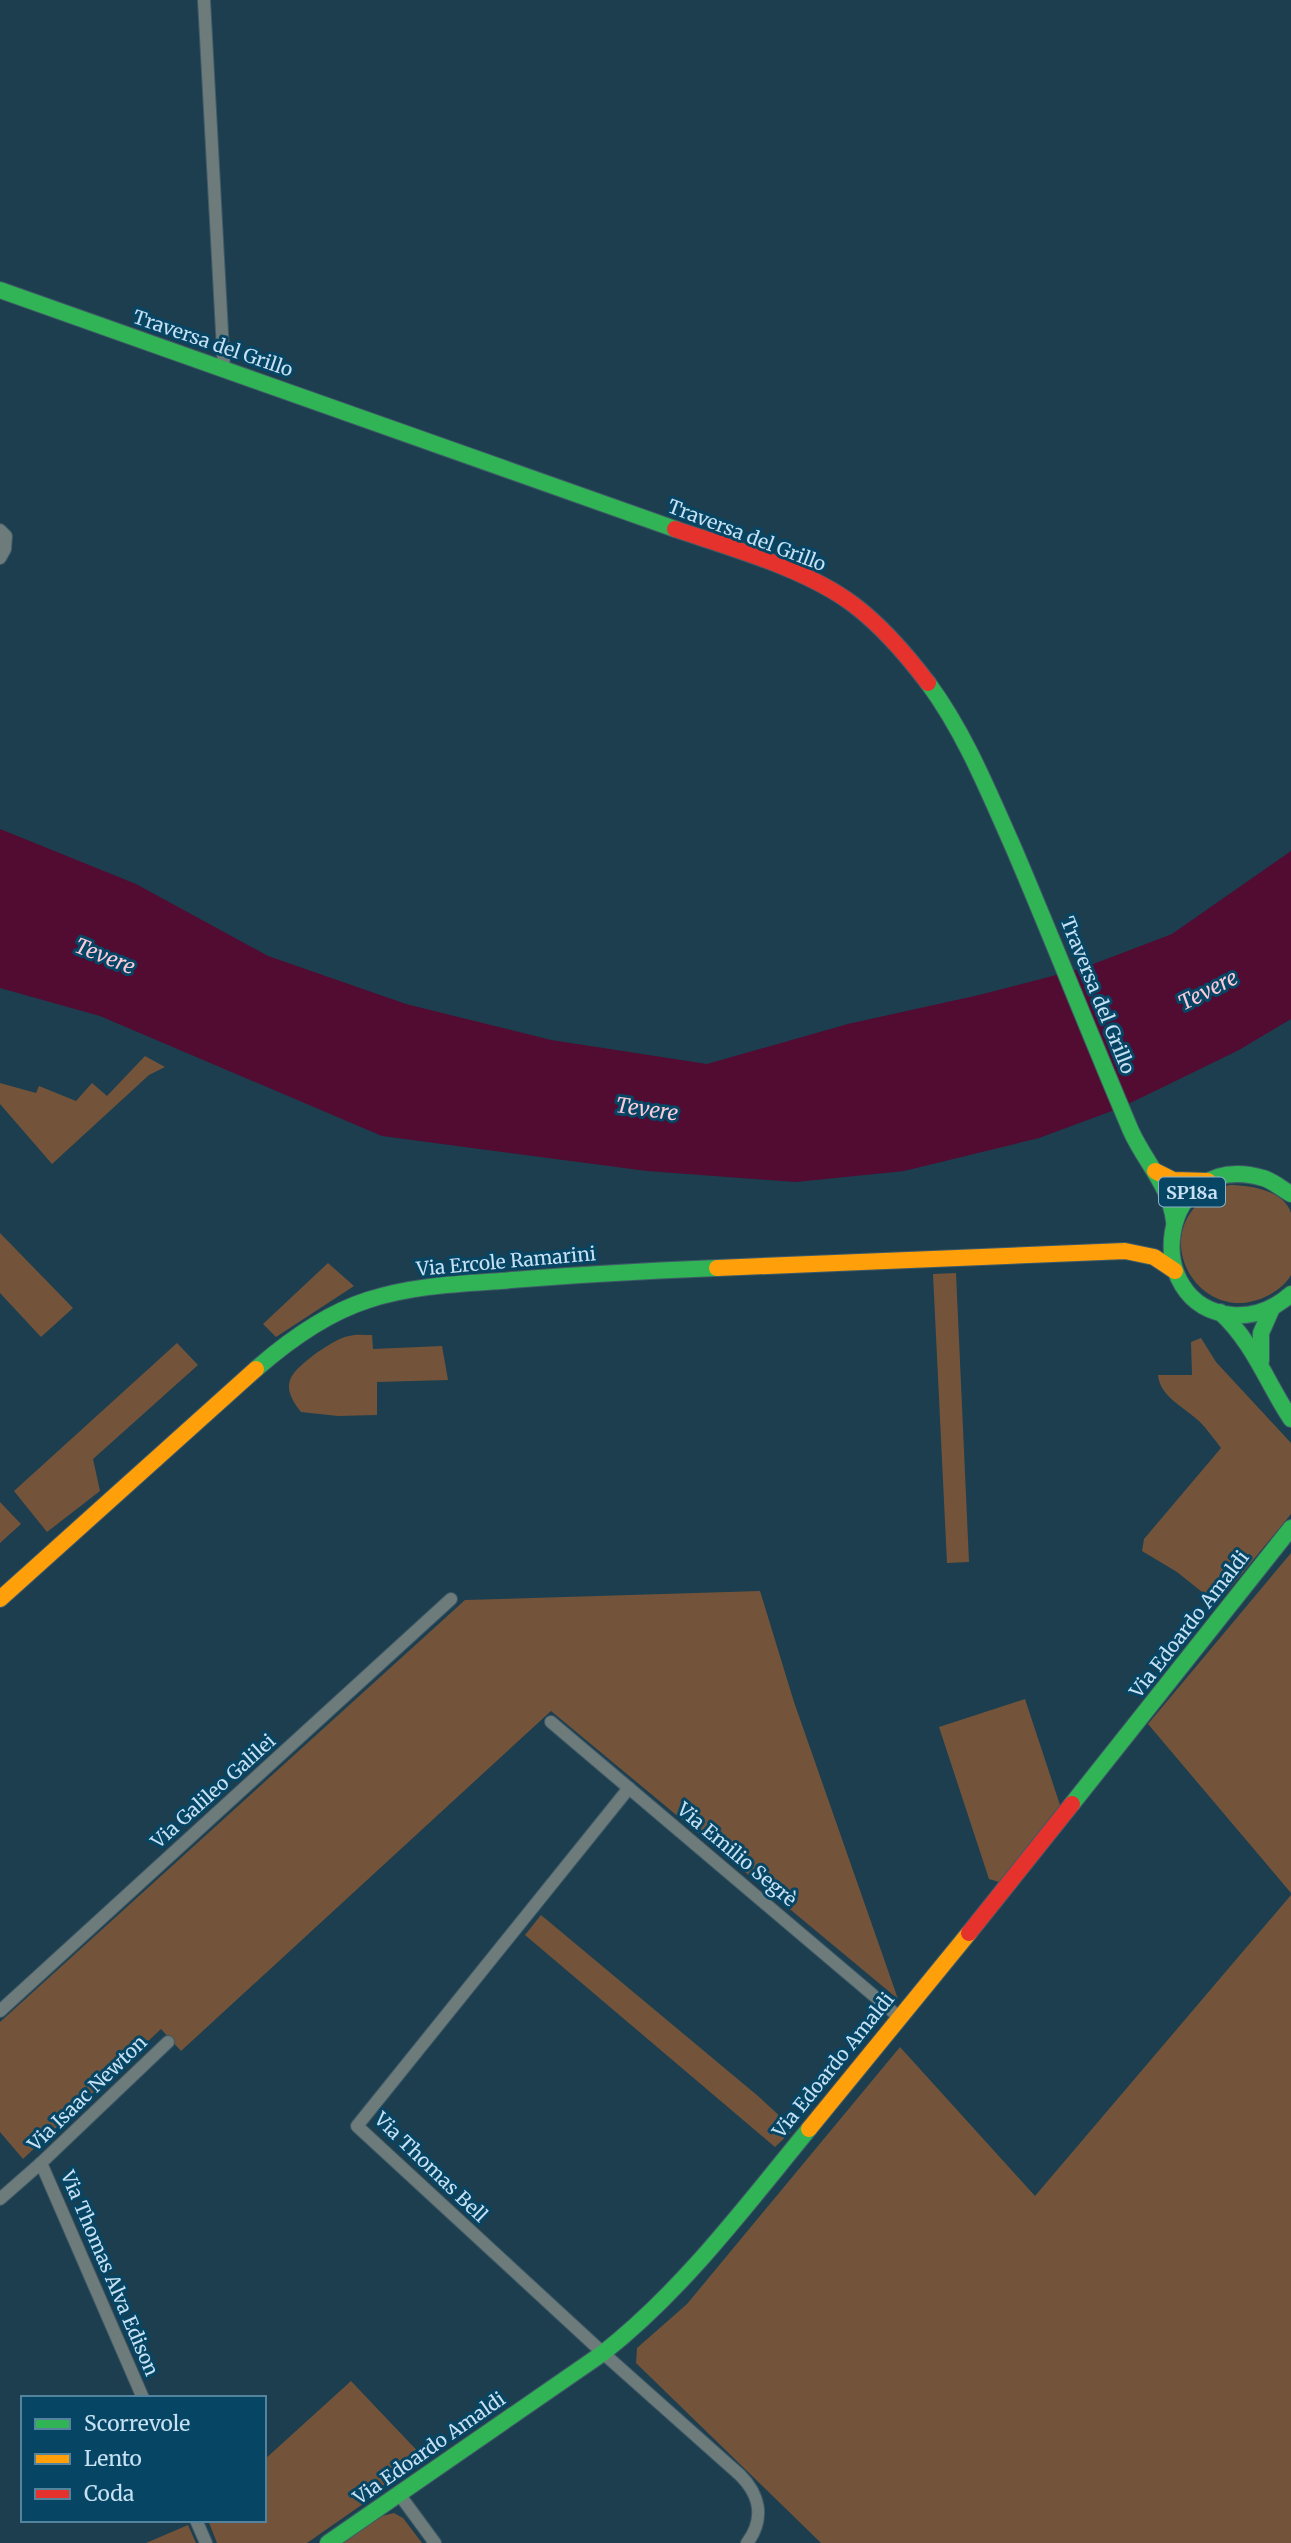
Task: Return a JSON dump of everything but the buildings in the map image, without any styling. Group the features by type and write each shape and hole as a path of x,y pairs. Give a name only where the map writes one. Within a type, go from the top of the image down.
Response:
{"main road":[{"name":"Traversa del Grillo","path":"0,290 746,553 812,580 849,601 895,643 948,716 979,769 1049,929 1131,1130 1142,1154 1170,1195 1173,1223 1169,1247 1175,1271"},
{"path":"1155,1171 1173,1180 1208,1181"},
{"name":"SP18a","path":"1173,1223 1191,1194 1208,1181 1229,1174 1251,1174 1272,1180 1291,1194"},
{"name":"Via Ercole Ramarini","path":"1125,1251 1150,1243 1173,1223"},
{"name":"Via Ercole Ramarini","path":"0,1600 270,1357 330,1316 371,1299 433,1286 583,1274 1125,1251 1154,1257 1175,1271"},
{"path":"1175,1271 1187,1291 1206,1306 1220,1312 1252,1315 1272,1308 1291,1294"},
{"path":"1264,1372 1260,1357 1260,1338 1272,1308"},
{"path":"1220,1312 1246,1341 1280,1405 1291,1419"},
{"name":"Via Edoardo Amaldi","path":"327,2543 603,2353 636,2327 697,2266 996,1900 1291,1528"}],"street":[{"path":"204,0 224,369"},
{"path":"0,530 6,536 5,549 0,558"},
{"name":"Via Galileo Galilei","path":"0,2011 451,1599"},
{"name":"Via Emilio Segrè","path":"551,1722 900,2017"},
{"name":"Via Thomas Bell","path":"629,1788 357,2126 746,2481 755,2494 759,2516 747,2543"},
{"name":"Via Isaac Newton","path":"0,2199 169,2042"},
{"name":"Via Thomas Alva Edison","path":"41,2163 142,2396"},
{"path":"399,2494 435,2543"},
{"path":"197,2522 206,2543"}],"shaded area":[{"path":"145,1056 165,1067 149,1075 52,1164 0,1104 0,1083 36,1093 39,1086 76,1101 92,1083 107,1096"},
{"path":"1229,1185 1256,1188 1274,1194 1287,1205 1291,1213 1291,1275 1271,1294 1241,1303 1218,1299 1199,1286 1186,1267 1181,1245 1185,1222 1201,1201"},
{"path":"0,1233 73,1308 41,1337 0,1293"},
{"path":"328,1263 354,1286 276,1337 263,1324"},
{"path":"956,1273 969,1562 947,1563 933,1274"},
{"path":"355,1335 372,1335 373,1349 442,1346 448,1380 377,1382 377,1415 338,1416 301,1412 294,1402 289,1386 290,1379 299,1367 340,1339"},
{"path":"1201,1338 1216,1362 1291,1443 1291,1514 1217,1604 1177,1572 1142,1551 1144,1539 1221,1448 1199,1421 1168,1396 1158,1375 1192,1375 1191,1342"},
{"path":"177,1343 198,1365 93,1459 100,1491 47,1532 14,1491"},
{"path":"0,1502 21,1524 0,1543"},
{"path":"1291,1553 1291,1893 1148,1724"},
{"path":"760,1591 794,1702 898,1999 551,1711 181,2051 161,2029 23,2159 0,2132 0,2022 465,1600"},
{"path":"1025,1699 1060,1805 999,1882 989,1879 939,1727"},
{"path":"1291,1895 1291,2543 821,2543 636,2363 637,2348 687,2304 900,2047 1035,2196"},
{"path":"541,1915 794,2129 775,2147 525,1935"},
{"path":"351,2381 426,2460 307,2543 217,2543 209,2522 266,2522 266,2458"},
{"path":"394,2513 403,2518 422,2543 342,2543 382,2516"},
{"path":"188,2525 196,2543 146,2543"}],"water":[{"name":"Tevere","path":"0,829 136,884 268,956 406,1004 551,1040 707,1064 848,1024 979,995 1083,968 1172,934 1291,851 1291,1019 1239,1050 1120,1108 1039,1138 904,1171 796,1182 647,1171 382,1136 100,1016 0,988"}],"traffic: fast":[{"path":"0,290 675,529"},
{"path":"928,683 954,722 986,785 1131,1131 1168,1197 1174,1221"},
{"path":"1291,1194 1263,1178 1228,1175 1201,1185 1182,1206 1173,1232 1173,1260 1182,1286 1202,1305 1232,1315 1249,1315 1264,1311 1291,1294"},
{"path":"256,1369 281,1348 323,1320 384,1295 467,1283 717,1268"},
{"path":"1261,1361 1261,1333 1272,1308"},
{"path":"1220,1312 1242,1336 1291,1419"},
{"path":"1072,1804 1291,1528"},
{"path":"328,2543 603,2353 632,2329 712,2247 809,2129"}],"traffic: slow":[{"path":"1155,1171 1173,1180 1208,1181"},
{"path":"717,1268 1125,1251 1154,1257 1175,1271"},
{"path":"0,1599 256,1369"},
{"path":"809,2129 969,1933"}],"traffic: jam":[{"path":"675,529 791,570 835,592 865,613 903,651 928,683"},
{"path":"969,1933 1072,1804"}]}
